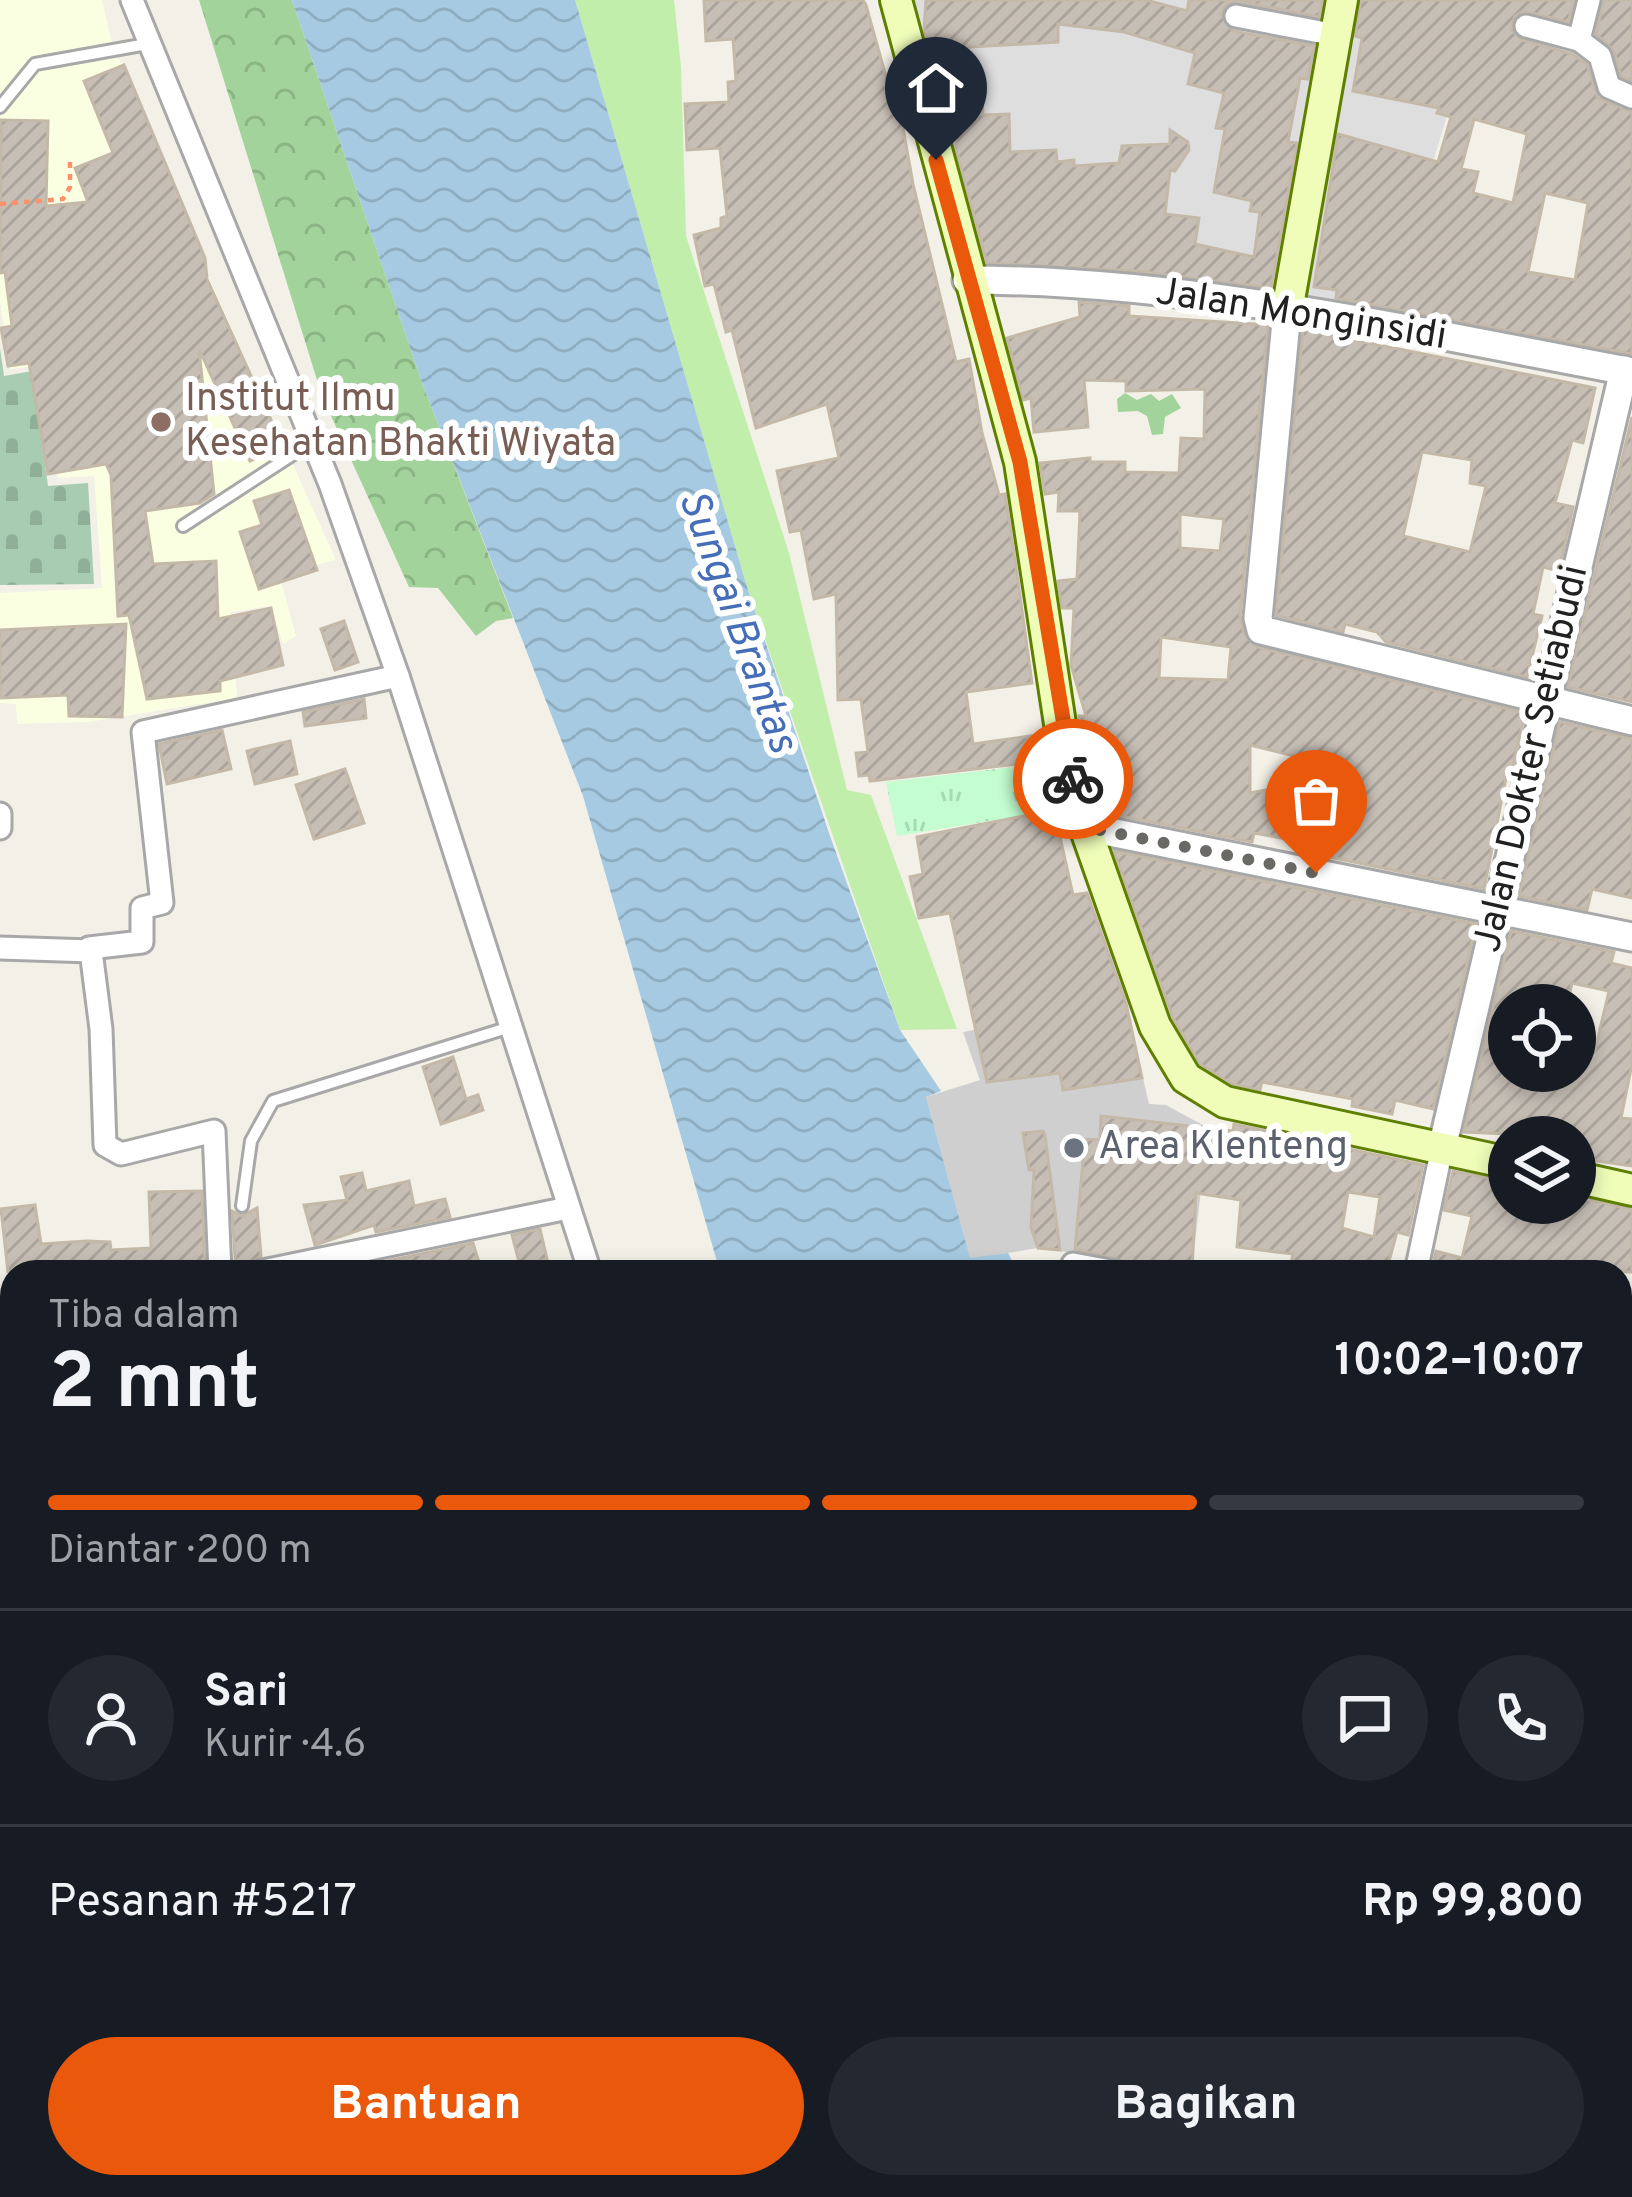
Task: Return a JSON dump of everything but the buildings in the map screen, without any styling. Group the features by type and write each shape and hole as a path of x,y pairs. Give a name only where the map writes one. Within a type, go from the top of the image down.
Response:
{"main road":[{"path":"896,0 967,280 1020,462 1062,737 1085,827 1155,1026 1186,1078 1201,1090 1258,1113 1488,1158"},
{"path":"1287,311 1342,0"},
{"path":"1596,1182 1632,1190"}],"street":[{"path":"132,0 312,442 398,676 586,1260"},
{"path":"1579,40 1589,0"},
{"path":"1236,16 1336,35"},
{"path":"1526,26 1579,40 1600,56 1609,87 1632,98"},
{"name":"Jalan Monginsidi","path":"967,280 1077,282 1287,311 1628,371"},
{"path":"1287,311 1258,626 1264,633 1632,721"},
{"name":"Jalan Dokter Setiabudi","path":"1442,1148 1545,702 1628,371"},
{"path":"0,948 89,948 142,942 142,908 162,903 143,732 398,676"},
{"path":"0,814 0,828"},
{"path":"1085,827 1632,937"},
{"path":"89,948 101,1029 105,1145 121,1154 214,1131 219,1260"},
{"path":"1419,1260 1442,1148"},
{"path":"316,1260 568,1208"}],"lane":[{"path":"0,106 35,64 147,44"},
{"path":"183,526 312,442"},
{"path":"242,1206 250,1141 273,1101 510,1027"}],"path":[{"path":"0,204 63,199 70,188 70,157"}],"shaded area":[{"name":"Institut Ilmu Kesehatan Bhakti Wiyata","path":"0,0 102,0 111,39 200,258 336,560 279,574 296,636 283,644 271,606 231,612 237,698 88,722 17,724 16,704 0,703 0,593 102,588 94,476 58,478 39,366 10,369 0,301"},
{"path":"910,0 1327,0 1276,301 975,270"},
{"path":"1351,0 1632,0 1632,109 1588,94 1459,76 1432,165 1444,172 1407,323 1296,301"},
{"name":"Area Klenteng","path":"1125,1000 1149,1104 1166,1105 1208,1128 1193,1260 1126,1260 1038,1248 970,1259 926,1097 980,1080 963,1032"}],"green space":[{"path":"199,0 292,0 422,383 513,618 496,621 476,636 438,588 409,587 322,396"},
{"path":"575,0 674,0 686,236 789,553 847,790 871,795 957,1029 900,1030 747,587"},
{"path":"0,348 4,376 32,371 48,486 88,483 94,584 0,585"},
{"path":"1125,393 1137,400 1151,394 1159,401 1172,394 1181,408 1165,417 1163,434 1152,435 1147,416 1138,411 1118,412 1117,399"},
{"path":"1039,764 1041,777 1049,776 1056,810 897,836 886,782"}],"water":[{"name":"Sungai Brantas","path":"292,0 575,0 747,587 830,836 900,1030 941,1091 926,1097 970,1258 1008,1253 1012,1260 717,1260 583,796 422,383"}],"way so far":[{"path":"1073,779 1085,827 1316,873"}],"place":[{"name":"Institut Ilmu Kesehatan Bhakti Wiyata","path":"161,422"},
{"name":"Area Klenteng","path":"1074,1148"}],"route":[{"path":"936,160 1020,462 1048,656 1073,779"}]}
